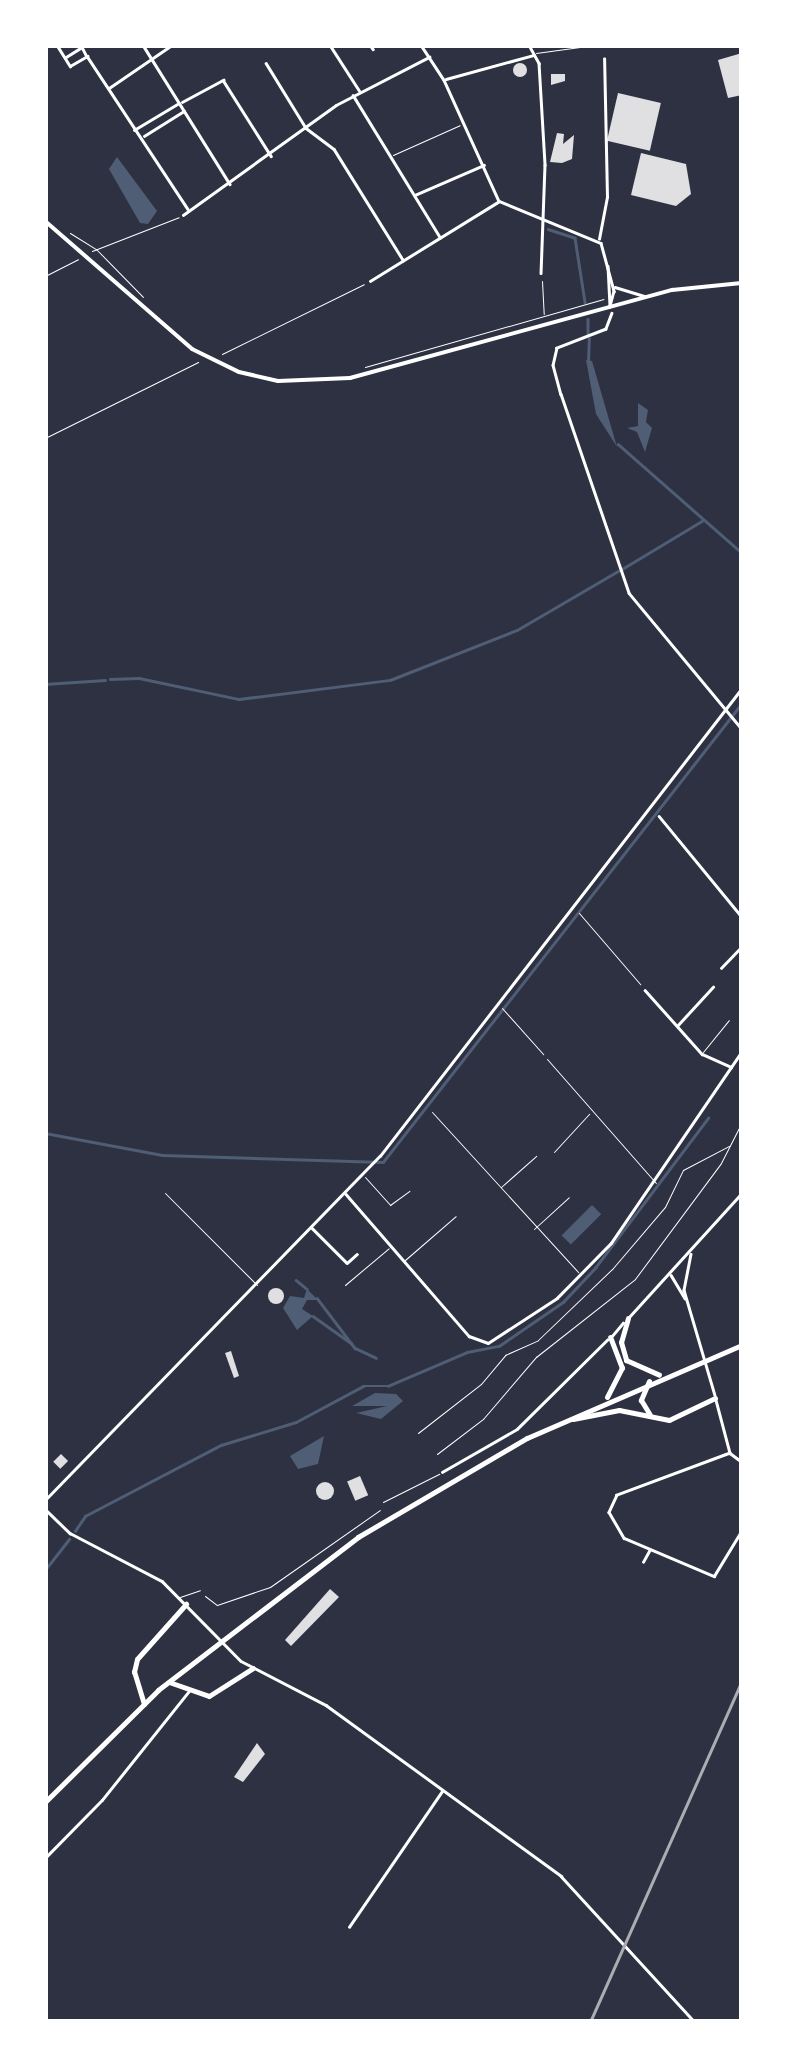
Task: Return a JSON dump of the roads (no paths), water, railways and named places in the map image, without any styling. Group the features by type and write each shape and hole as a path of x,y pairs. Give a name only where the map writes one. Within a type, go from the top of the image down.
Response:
{"main road":[{"path":"45,162 45,176"},
{"path":"45,221 192,349 278,381 350,378 611,309 646,296 742,283"},
{"path":"628,1318 621,1342 630,1364 662,1376"},
{"path":"610,1337 621,1342"},
{"path":"604,1401 622,1368 610,1337"},
{"path":"45,1802 182,1670 386,1519 556,1424 742,1345"},
{"path":"650,1381 642,1403 657,1419"},
{"path":"556,1424 611,1410 657,1419 680,1418 716,1398"},
{"path":"144,1704 137,1659 186,1604"},
{"path":"182,1670 184,1684 202,1696 222,1692 253,1668"},
{"path":"169,1682 184,1684"},
{"path":"140,1687 158,1690"}],"street":[{"path":"57,45 70,66 87,56"},
{"path":"144,45 231,185"},
{"path":"108,88 172,45"},
{"path":"330,45 359,91"},
{"path":"421,45 444,80 499,201 541,222 598,240"},
{"path":"528,45 536,54 545,166 541,274"},
{"path":"65,58 82,47 189,212"},
{"path":"444,80 536,54"},
{"path":"183,215 272,157 359,91 430,56"},
{"path":"604,58 607,196 598,240 608,259 613,285 611,309 606,329 561,344 554,365 629,593 742,730"},
{"path":"266,62 306,128 334,149 403,260"},
{"path":"133,130 223,80 272,157"},
{"path":"353,95 440,237"},
{"path":"143,137 185,111"},
{"path":"414,195 484,164"},
{"path":"370,280 499,201"},
{"path":"608,259 607,298 611,309"},
{"path":"613,285 646,296"},
{"path":"45,1500 372,1166 742,688"},
{"path":"659,816 742,917"},
{"path":"721,968 742,946"},
{"path":"676,1026 714,987"},
{"path":"645,990 702,1054 731,1067"},
{"path":"345,1193 478,1341 491,1341 547,1306 582,1273 656,1183 742,1050"},
{"path":"442,1472 511,1434 610,1337 742,1192"},
{"path":"311,1228 347,1263 358,1254"},
{"path":"694,1248 684,1281 686,1300 730,1453 742,1462"},
{"path":"670,1274 684,1281"},
{"path":"670,1274 686,1300"},
{"path":"730,1453 613,1500 614,1526 649,1550 714,1576 742,1530"},
{"path":"45,1509 70,1532 154,1575 253,1668 326,1705 561,1876 695,2022"},
{"path":"643,1562 649,1550"},
{"path":"45,1858 102,1800 190,1690"},
{"path":"349,1927 443,1790"}],"lane":[{"path":"536,54 594,45"},
{"path":"390,157 465,123"},
{"path":"45,438 198,362"},
{"path":"702,1054 729,1020"},
{"path":"547,1059 656,1183"},
{"path":"432,1112 534,1229 582,1273"},
{"path":"554,1152 591,1112"},
{"path":"500,1188 536,1156"},
{"path":"363,1175 390,1205 410,1191"},
{"path":"165,1193 256,1284"},
{"path":"534,1229 569,1197"},
{"path":"405,1260 456,1216"},
{"path":"346,1285 392,1246"},
{"path":"383,1502 442,1472"},
{"path":"180,1597 200,1590"}],"water":[{"path":"117,157 157,211 148,224 140,223 109,169"},
{"path":"586,360 592,361 617,447 596,414"},
{"path":"638,403 648,410 646,422 652,428 645,452 637,432 627,428 638,426"},
{"path":"592,1205 601,1214 571,1245 562,1235"},
{"path":"307,1289 318,1300 307,1300 302,1309 313,1316 297,1330 283,1308 290,1296 304,1298"},
{"path":"375,1393 396,1394 403,1401 381,1419 356,1413 387,1406 352,1406"},
{"path":"324,1436 318,1464 298,1469 290,1456"}],"waterway":[{"path":"548,229 575,238 585,302"},
{"path":"588,319 588,333"},
{"path":"588,362 589,339"},
{"path":"618,444 742,553"},
{"path":"622,569 702,521"},
{"path":"110,679 139,678 239,699 390,680 517,630 618,571"},
{"path":"45,684 105,680"},
{"path":"45,1133 162,1155 383,1162 742,703"},
{"path":"75,1531 85,1516 221,1445 296,1422 363,1386 388,1386 467,1352 499,1346 563,1302 595,1268 708,1118"},
{"path":"296,1280 307,1289"},
{"path":"317,1298 355,1348 376,1358"},
{"path":"313,1316 351,1343"},
{"path":"45,1570 69,1539"}],"railway":[{"path":"590,2022 742,1680"}]}
